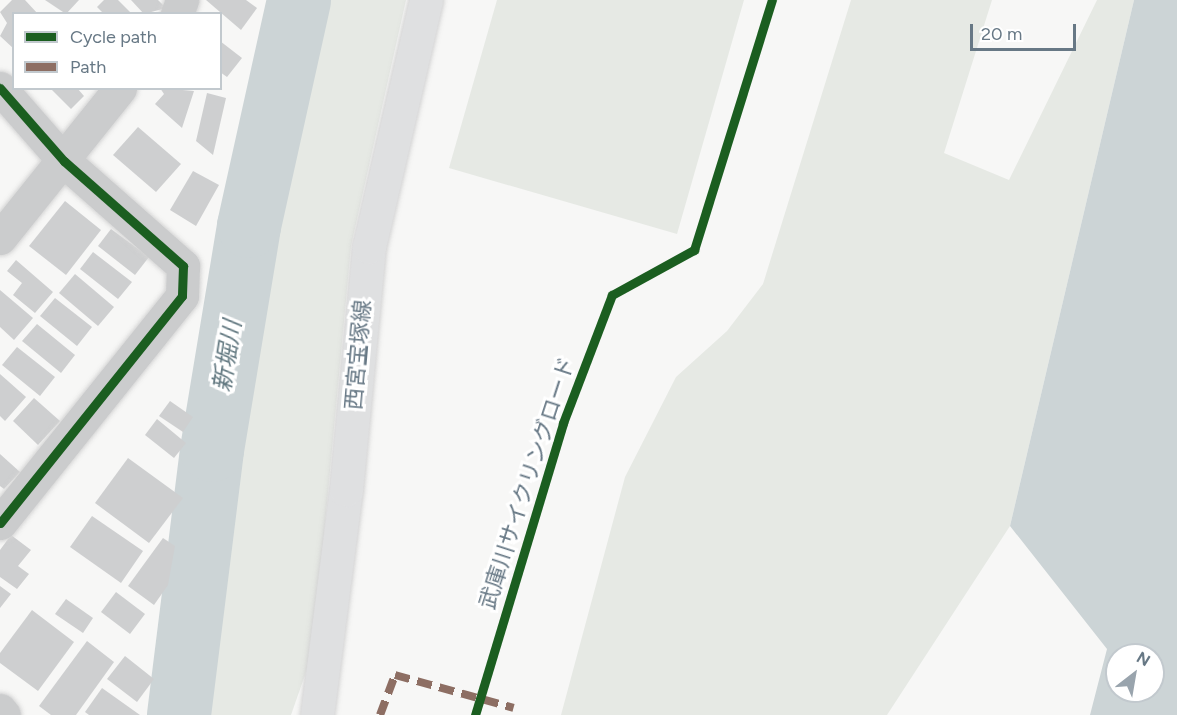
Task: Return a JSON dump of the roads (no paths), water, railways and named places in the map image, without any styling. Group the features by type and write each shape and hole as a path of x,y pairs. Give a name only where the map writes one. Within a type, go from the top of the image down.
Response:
{"main road":[{"name":"西宮宝塚線","path":"316,715 346,489 369,247 426,0"}],"street":[{"path":"0,88 64,161 183,266 182,296 0,523"},
{"path":"0,238 64,161 118,90"},
{"path":"0,710 4,715"}],"waterway":[{"name":"新堀川","path":"179,715 212,450 249,226 299,0"}]}
